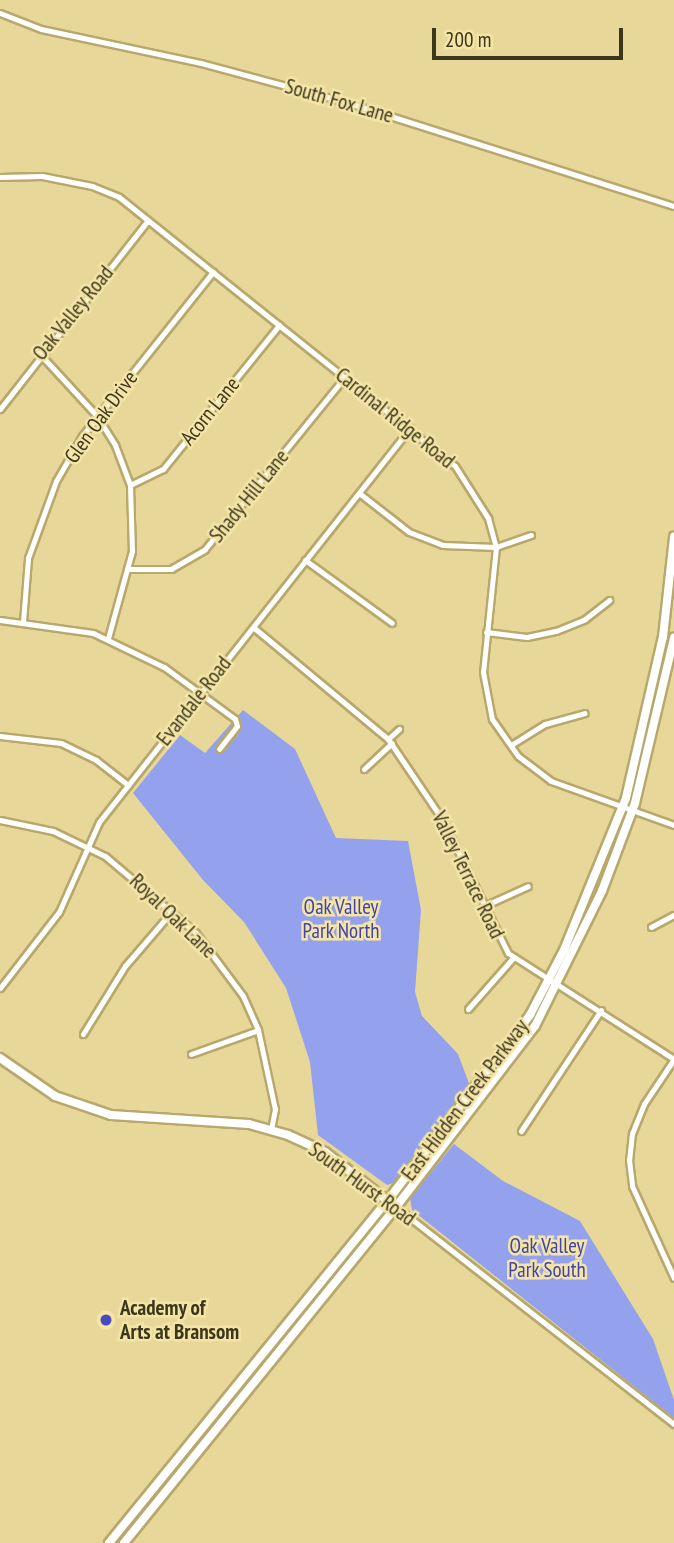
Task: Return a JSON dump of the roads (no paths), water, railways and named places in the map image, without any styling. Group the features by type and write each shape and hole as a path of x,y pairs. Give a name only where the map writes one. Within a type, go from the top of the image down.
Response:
{"main road":[{"name":"East Hidden Creek Parkway","path":"109,1543 509,1046 549,979 622,809 660,649 674,537"},
{"name":"East Hidden Creek Parkway","path":"124,1543 514,1059 557,984 602,891 651,749 674,638"},
{"name":"South Hurst Road","path":"0,1058 55,1096 111,1115 271,1129 325,1152 396,1208"},
{"path":"104,1543 120,1531"}],"street":[{"name":"South Fox Lane","path":"0,13 41,29 201,63 346,102 674,206"},
{"name":"Cardinal Ridge Road","path":"0,177 42,176 92,186 119,197 410,428 472,486 496,547 483,672 492,719 511,745 551,782 674,825"},
{"name":"Oak Valley Road","path":"0,409 40,353 148,220"},
{"name":"Glen Oak Drive","path":"23,622 28,558 44,505 97,416 213,272"},
{"name":"Acorn Lane","path":"130,485 163,470 279,325"},
{"path":"40,353 97,416 115,445 130,485 134,530 127,569 108,638"},
{"name":"Shady Hill Lane","path":"127,569 172,569 205,550 345,377"},
{"name":"Evandale Road","path":"0,986 59,912 99,822 410,428"},
{"path":"359,493 394,523 425,539 462,548 496,547 531,535"},
{"path":"305,560 393,623"},
{"path":"486,632 527,637 556,631 585,619 609,600"},
{"path":"0,620 56,624 108,638 164,667 235,719 237,726 219,749"},
{"name":"Valley Terrace Road","path":"253,627 390,741 442,819 498,940 513,958 601,1010 674,1059"},
{"path":"511,745 545,724 584,713"},
{"path":"364,769 399,729"},
{"path":"0,736 61,743 96,760 128,785"},
{"name":"Royal Oak Lane","path":"0,820 25,822 88,846 128,872 173,910 221,962 258,1030 275,1108 271,1129"},
{"path":"484,906 528,887"},
{"path":"83,1034 125,966 173,910"},
{"path":"651,927 674,915"},
{"path":"468,1009 513,958"},
{"path":"522,1131 601,1010"},
{"path":"191,1055 258,1030"},
{"path":"674,1059 644,1104 632,1133 629,1160 632,1186 674,1278"},
{"name":"South Hurst Road","path":"396,1208 674,1424"}],"place":[{"name":"Academy of Arts at Bransom","path":"106,1320"}],"park label":[{"name":"Oak Valley Park North","path":"341,919"},
{"name":"Oak Valley Park South","path":"547,1258"}]}
